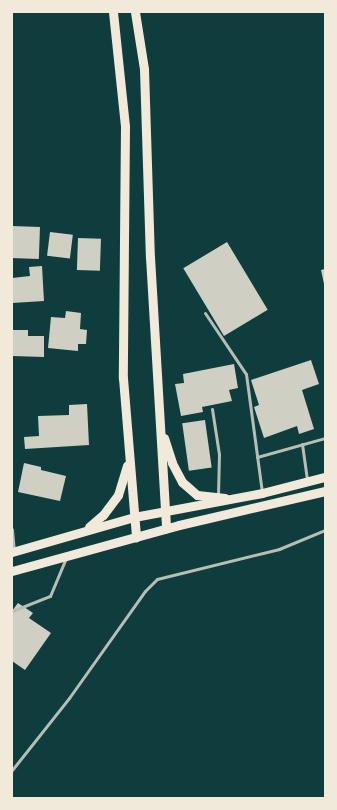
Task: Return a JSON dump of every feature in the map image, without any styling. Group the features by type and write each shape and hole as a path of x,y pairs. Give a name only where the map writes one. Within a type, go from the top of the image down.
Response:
{"main road":[{"path":"113,12 125,126 123,378 136,537"},
{"path":"135,12 144,69 150,257 166,529"},
{"path":"160,425 172,464 182,482 197,495 230,500"},
{"path":"84,531 103,515 118,495 126,473 128,450"},
{"path":"13,552 164,508 230,500 325,477"},
{"path":"12,571 166,529 325,491"}],"street":[{"path":"12,530 13,552"}],"lane":[{"path":"204,313 246,374 262,493"},
{"path":"212,409 219,454 218,497"},
{"path":"257,457 325,438"},
{"path":"302,444 307,481"},
{"path":"12,770 68,698 145,591 157,579 279,548 325,530"},
{"path":"12,611 50,596 67,555"}],"building":[{"path":"12,226 40,227 39,259 12,258"},
{"path":"50,232 73,235 70,259 47,256"},
{"path":"78,238 101,239 100,271 77,270"},
{"path":"227,242 268,310 224,336 183,268"},
{"path":"42,266 44,301 12,303 12,278 30,276 29,267"},
{"path":"325,269 325,284 324,284 321,270"},
{"path":"66,311 81,313 80,329 87,330 86,344 78,344 78,351 48,348 51,317 65,318"},
{"path":"12,330 28,330 28,336 44,336 44,357 12,356"},
{"path":"311,360 319,384 302,390 314,429 299,434 297,426 264,438 254,407 259,405 251,380"},
{"path":"234,364 238,388 229,390 232,401 202,407 203,412 181,416 175,384 184,383 183,374"},
{"path":"87,404 89,445 25,449 24,437 39,436 38,416 69,415 69,405"},
{"path":"205,420 212,468 189,471 182,423"},
{"path":"24,463 41,467 41,470 66,476 60,501 18,492"},
{"path":"18,603 33,613 29,618 51,633 25,670 12,661 12,611"}]}
